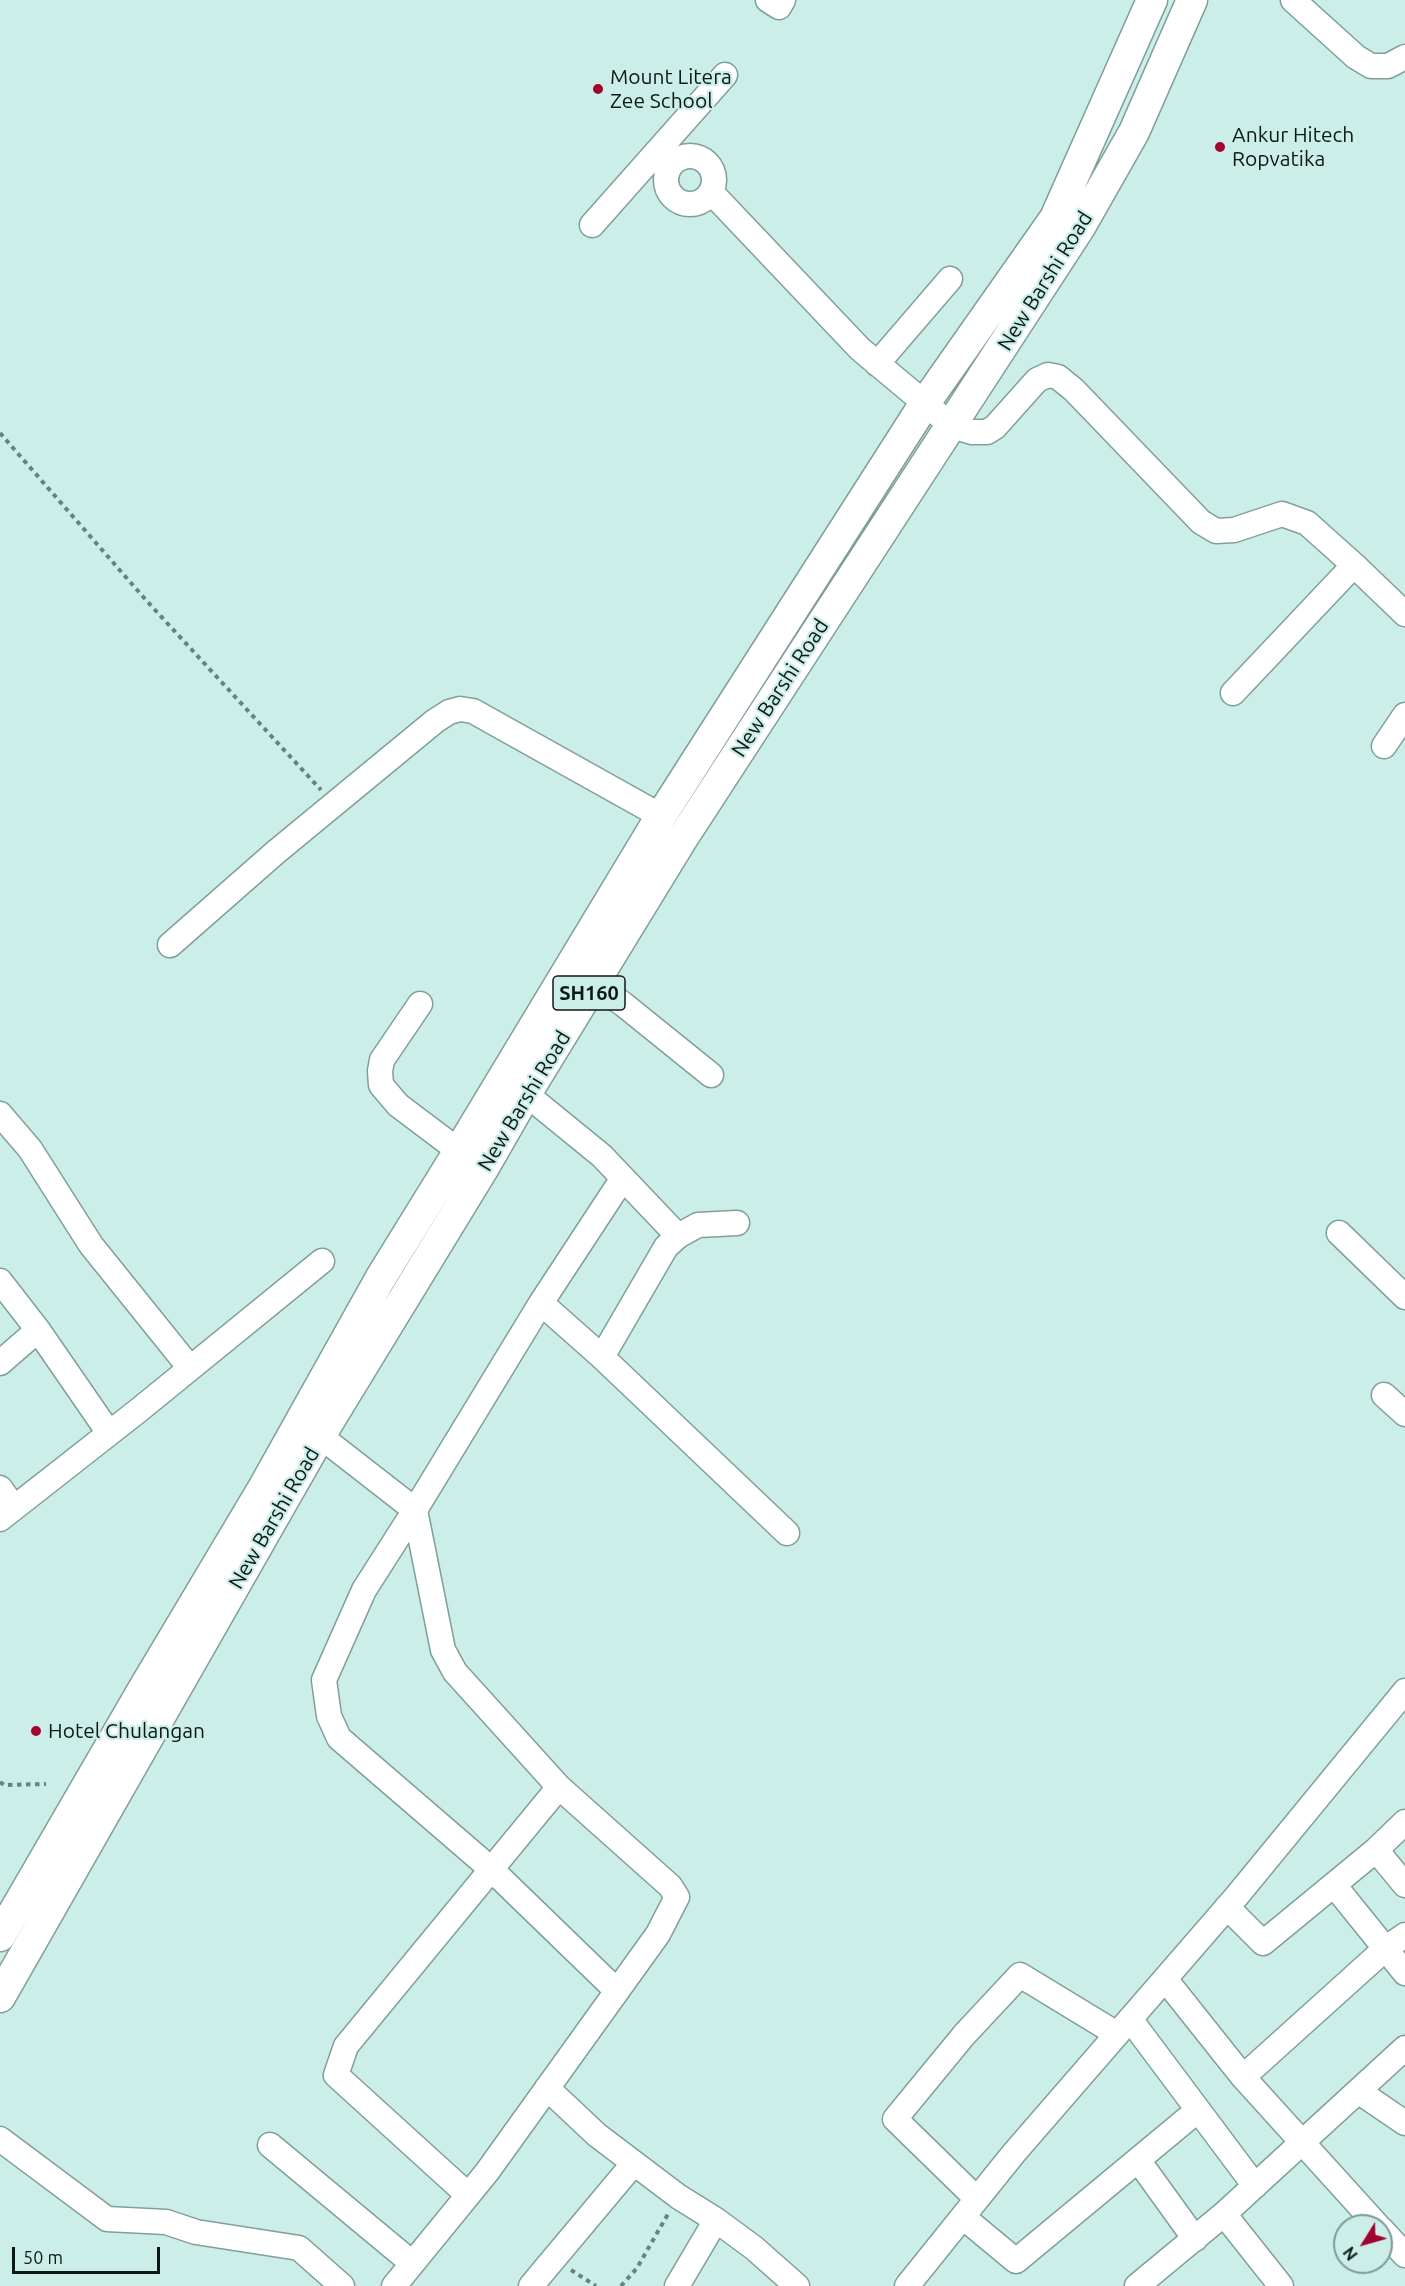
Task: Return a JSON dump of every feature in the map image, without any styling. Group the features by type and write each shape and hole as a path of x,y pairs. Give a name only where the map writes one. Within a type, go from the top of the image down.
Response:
{"main road":[{"name":"New Barshi Road","path":"0,1936 262,1490 380,1279 661,816 925,403 1054,219 1152,0"},
{"name":"New Barshi Road","path":"0,1996 320,1436 526,1094 684,836 1080,227 1134,132 1192,0"}],"street":[{"path":"768,0 779,7 783,0"},
{"path":"1293,0 1356,57 1371,66 1388,66 1405,57"},
{"path":"592,225 668,155 725,75"},
{"path":"668,155 698,157 705,161 714,176 711,192 706,199 690,204 674,199 668,192 665,176 668,155"},
{"path":"711,192 860,349 952,426 972,432 987,432 995,427 1037,380 1048,375 1058,377 1074,390 1201,522 1216,531 1234,530 1281,514 1307,523 1405,614"},
{"path":"877,364 950,279"},
{"path":"1233,693 1354,565"},
{"path":"170,945 334,804 435,721 449,712 460,709 473,711 661,816"},
{"path":"1384,746 1405,715"},
{"path":"594,984 623,1004 711,1075"},
{"path":"420,1004 382,1060 381,1085 398,1105 459,1151"},
{"path":"526,1094 602,1156 678,1236"},
{"path":"0,1114 30,1149 91,1245 190,1368"},
{"path":"617,1990 491,1869 339,1738 329,1716 324,1680 364,1590 541,1303 623,1178"},
{"path":"602,1357 666,1247 678,1236 698,1225 737,1223"},
{"path":"1339,1233 1405,1297"},
{"path":"0,1488 7,1514 322,1261"},
{"path":"0,1281 38,1330 109,1434"},
{"path":"541,1303 602,1357 787,1533"},
{"path":"0,1363 38,1330"},
{"path":"1384,1395 1405,1414"},
{"path":"320,1436 415,1510 443,1650 455,1672 559,1787 670,1886 677,1897 658,1934 547,2088 468,2195 394,2286"},
{"path":"907,2286 1014,2153 1227,1907 1354,1756 1405,1691"},
{"path":"468,2195 336,2075 346,2046 559,1787"},
{"path":"1227,1907 1263,1943 1334,1886 1405,1822"},
{"path":"1376,1850 1405,1885"},
{"path":"1334,1886 1395,1942 1405,1973"},
{"path":"1243,2078 1395,1942"},
{"path":"1198,2110 1016,2261 895,2119 964,2035 1020,1975 1124,2026 1198,2110 1255,2186"},
{"path":"1165,1979 1243,2078 1368,2214"},
{"path":"1137,2286 1224,2214 1405,2048"},
{"path":"547,2088 597,2135 679,2197 754,2248 797,2286"},
{"path":"1358,2091 1405,2124"},
{"path":"0,2139 107,2219 166,2222 196,2232 298,2248 342,2286"},
{"path":"270,2145 412,2263"},
{"path":"1138,2160 1195,2239"},
{"path":"531,2286 634,2163"},
{"path":"1224,2214 1281,2286"},
{"path":"676,2286 716,2220"},
{"path":"1393,2242 1405,2255"}],"path":[{"path":"0,433 145,599 334,804"},
{"path":"0,1782 4,1785 46,1785"},
{"path":"621,2286 636,2268 662,2225"},
{"path":"553,2258 596,2286"}],"place":[{"name":"Mount Litera Zee School","path":"598,89"},
{"name":"Ankur Hitech Ropvatika","path":"1220,147"},
{"name":"Hotel Chulangan","path":"36,1731"}]}
